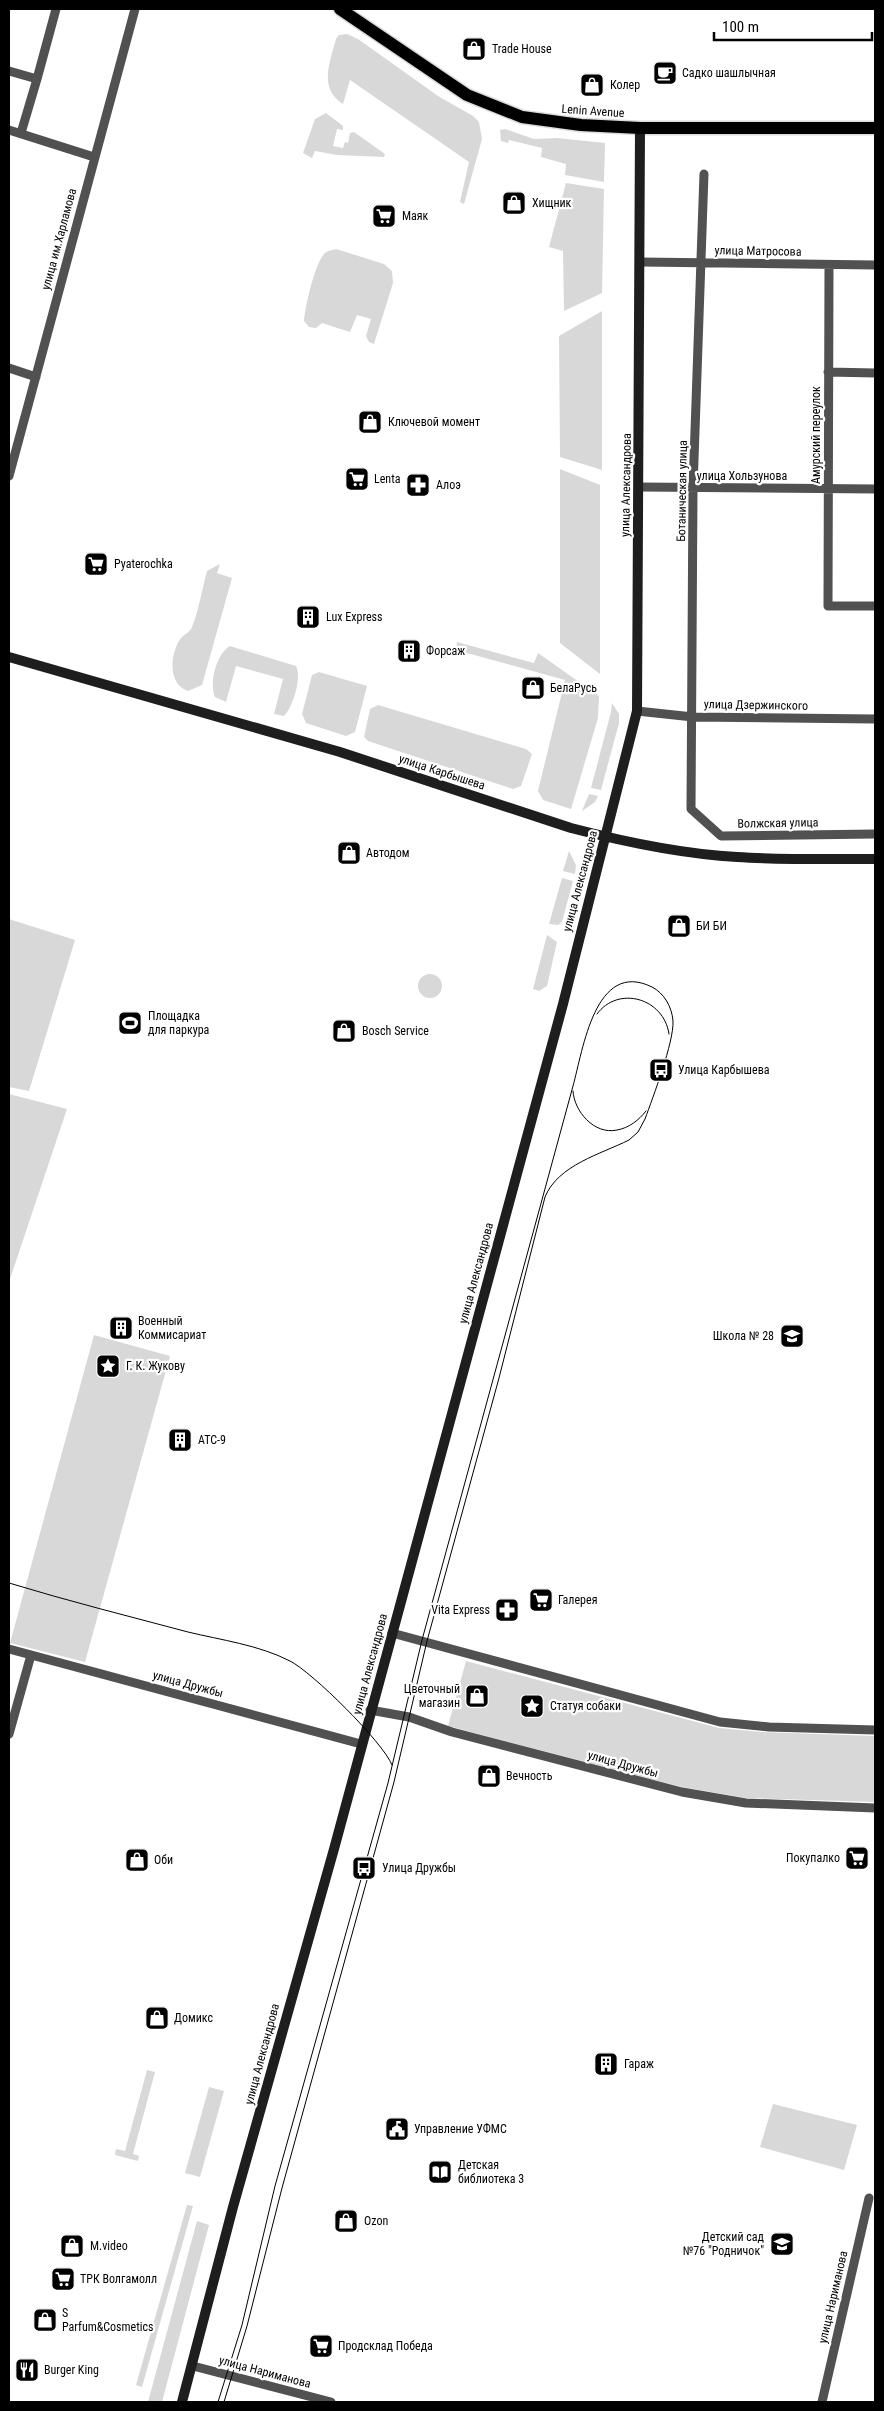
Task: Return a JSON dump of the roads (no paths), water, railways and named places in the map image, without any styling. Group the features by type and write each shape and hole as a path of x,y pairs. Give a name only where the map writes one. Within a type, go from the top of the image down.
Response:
{"main road":[{"name":"Lenin Avenue","path":"340,9 467,95 522,117 550,122 640,128 875,128"},
{"name":"улица Александрова","path":"182,2402 193,2366 233,2207 563,1004 637,712 640,128"},
{"name":"улица Карбышева","path":"9,656 353,756 571,828 604,837 642,845 736,857 875,859"}],"street":[{"path":"21,133 56,9"},
{"name":"улица им.Харламова","path":"9,476 135,9"},
{"path":"9,71 37,79"},
{"path":"9,130 94,157"},
{"name":"Ботаническая улица","path":"691,809 693,488 704,174"},
{"name":"улица Матросова","path":"640,262 875,265"},
{"name":"Амурский переулок","path":"829,265 828,606 875,606"},
{"path":"9,368 36,377"},
{"path":"828,372 875,373"},
{"name":"улица Хользунова","path":"639,487 875,489"},
{"name":"улица Дзержинского","path":"637,712 693,717 875,719"},
{"name":"Волжская улица","path":"691,809 721,836 875,834"},
{"path":"392,1633 720,1722 769,1727 875,1730"},
{"name":"улица Дружбы","path":"9,1648 361,1744"},
{"path":"9,1734 31,1655"},
{"name":"улица Дружбы","path":"370,1710 409,1717 452,1732 682,1792 746,1803 875,1808"},
{"name":"улица Нариманова","path":"822,2402 869,2198"},
{"name":"улица Нариманова","path":"193,2366 331,2402"}],"tram line":[{"path":"218,2402 242,2325 275,2186 388,1783 422,1640 587,1031 605,997 617,986 633,982 652,987 667,1001 673,1021 667,1055 645,1119 638,1132 629,1140 570,1169 551,1186 545,1197 499,1378 427,1641 394,1782 282,2188 247,2326 224,2402"},
{"path":"597,1014 606,1005 616,1000 628,998 639,1000 650,1004 659,1012 669,1034"},
{"path":"573,1091 574,1099 581,1113 593,1125 601,1129 609,1131 626,1127 646,1111"},
{"path":"9,1583 278,1655 300,1668 346,1708 386,1754 392,1765"}],"place":[{"name":"Trade House","path":"474,49"},
{"name":"Садко шашлычная","path":"665,73"},
{"name":"Колер","path":"592,85"},
{"name":"Хищник","path":"514,203"},
{"name":"Маяк","path":"384,216"},
{"name":"Ключевой момент","path":"370,422"},
{"name":"Lenta","path":"357,479"},
{"name":"Алоэ","path":"418,485"},
{"name":"Pyaterochka","path":"96,564"},
{"name":"Lux Express","path":"308,617"},
{"name":"Форсаж","path":"409,651"},
{"name":"БелаРусь","path":"533,688"},
{"name":"Автодом","path":"349,853"},
{"name":"БИ БИ","path":"679,926"},
{"name":"Площадка для паркура","path":"130,1023"},
{"name":"Bosch Service","path":"344,1031"},
{"name":"Улица Карбышева","path":"661,1070"},
{"name":"Военный Коммисариат","path":"121,1328"},
{"name":"Школа № 28","path":"792,1336"},
{"name":"Г. К. Жукову","path":"108,1366"},
{"name":"АТС-9","path":"180,1440"},
{"name":"Галерея","path":"541,1600"},
{"name":"Vita Express","path":"507,1610"},
{"name":"Цветочный магазин","path":"477,1696"},
{"name":"Статуя собаки","path":"532,1706"},
{"name":"Вечность","path":"489,1776"},
{"name":"Покупалко","path":"857,1858"},
{"name":"Оби","path":"137,1860"},
{"name":"Улица Дружбы","path":"364,1868"},
{"name":"Домикс","path":"157,2018"},
{"name":"Гараж","path":"606,2064"},
{"name":"Управление УФМС","path":"397,2129"},
{"name":"Детская библиотека 3","path":"440,2172"},
{"name":"Ozon","path":"346,2221"},
{"name":"Детский сад №76 \"Родничок\"","path":"782,2244"},
{"name":"M.video","path":"72,2246"},
{"name":"ТРК Волгамолл","path":"63,2279"},
{"name":"S Parfum&Cosmetics","path":"45,2320"},
{"name":"Продсклад Победа","path":"321,2346"},
{"name":"Burger King","path":"27,2370"}]}
